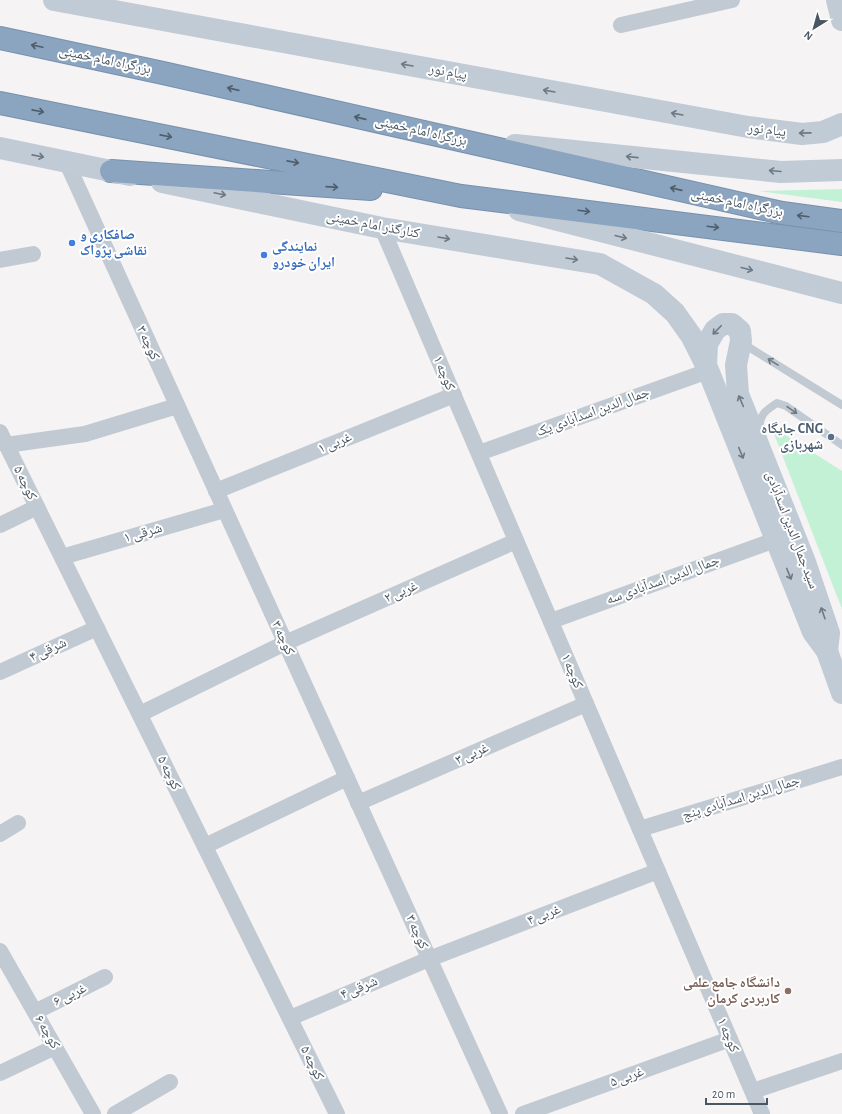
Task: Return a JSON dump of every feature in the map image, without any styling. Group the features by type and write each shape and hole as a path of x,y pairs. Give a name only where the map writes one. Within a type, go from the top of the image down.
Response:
{"highway":[{"name":"بزرگراه امام خمینی","path":"0,38 782,213 842,221"},
{"name":"بزرگراه امام خمینی","path":"0,103 462,196 842,244"},
{"path":"111,171 462,196"}],"street":[{"name":"پیام نور","path":"54,0 748,127 802,134 823,132 842,124"},
{"path":"621,25 732,0"},
{"path":"837,0 842,20"},
{"path":"452,138 781,172 842,170"},
{"name":"کنارگذر امام خمینی","path":"0,148 382,228 600,264 654,294 675,313 692,337 707,368"},
{"name":"کوچه ۳","path":"66,161 500,1114"},
{"path":"462,196 842,293"},
{"name":"کوچه ۱","path":"382,228 762,1114"},
{"path":"0,260 33,254"},
{"path":"707,368 707,344 715,330 723,324 732,324 740,331 741,342"},
{"name":"سید جمال الدین اسدآبادی","path":"741,342 736,366 738,394 805,562 830,633 827,651"},
{"name":"جمال الدین اسدآبادی یک","path":"479,453 707,368"},
{"name":"سید جمال الدین اسدآبادی","path":"707,368 812,632 827,651 842,693"},
{"name":"غربی ۱","path":"216,491 454,394"},
{"path":"3,438 85,434 177,406"},
{"name":"کوچه ۵","path":"3,438 337,1114"},
{"path":"0,525 37,507"},
{"name":"شرقی ۱","path":"62,557 224,510"},
{"name":"غربی ۲","path":"140,714 285,643 516,540"},
{"name":"جمال الدین اسدآبادی سه","path":"550,621 775,540"},
{"name":"شرقی ۴","path":"0,672 96,628"},
{"name":"غربی ۳","path":"358,803 586,704"},
{"name":"جمال الدین اسدآبادی پنج","path":"640,829 842,767"},
{"path":"205,846 347,778"},
{"path":"0,834 18,823"},
{"name":"غربی ۴","path":"429,959 658,871"},
{"name":"کوچه ۶","path":"0,951 93,1114"},
{"name":"شرقی ۴","path":"290,1018 429,959"},
{"name":"غربی ۶","path":"35,1012 105,978"},
{"name":"غربی ۵","path":"523,1114 730,1039"},
{"path":"0,1073 55,1048"},
{"path":"753,1091 842,1061"},
{"path":"114,1114 170,1082"}],"lane":[{"path":"741,342 842,404"},
{"path":"759,446 760,419 766,411 777,403 786,406 842,445"}],"green space":[{"path":"842,189 842,202 759,191"},
{"path":"771,426 842,471 842,609"}],"place":[{"name":"صافکاری و نقاشی پژواک","path":"72,243"},
{"name":"نمایندگی ایران خودرو","path":"264,255"},
{"name":"جایگاه CNG شهربازی","path":"831,437"},
{"name":"دانشگاه جامع علمی کاربردی کرمان","path":"788,991"}]}
